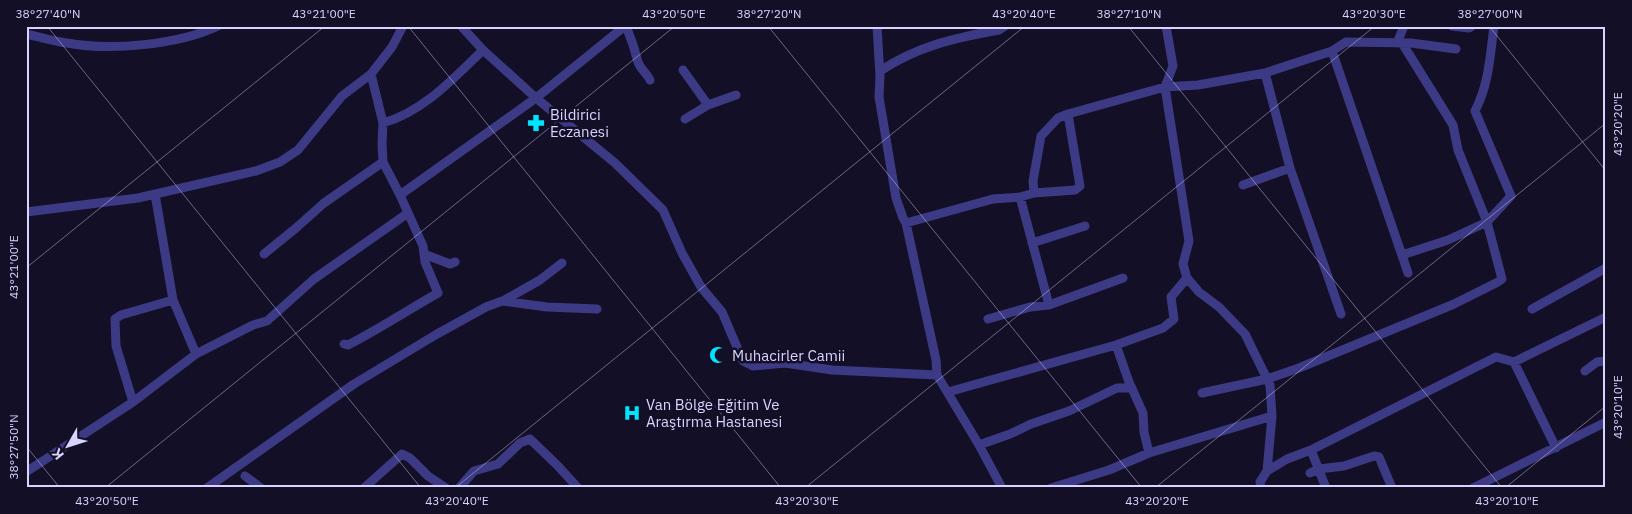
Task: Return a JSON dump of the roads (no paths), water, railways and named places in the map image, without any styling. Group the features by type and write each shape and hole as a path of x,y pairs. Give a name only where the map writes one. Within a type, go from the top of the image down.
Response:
{"street":[{"path":"26,34 68,44 112,47 161,43 208,31 218,26"},
{"path":"26,212 138,198 256,172 280,162 298,150 342,96 370,74 392,47 403,26"},
{"path":"461,26 483,50 536,98 615,163 663,210 682,252 701,287 722,312 743,361 753,366 785,363 832,370 937,375"},
{"path":"400,195 536,98 625,26 638,56 638,63 647,73 650,80"},
{"path":"877,26 880,71 879,97 896,198 902,218 906,223 936,360 937,375 979,445 1002,488"},
{"path":"880,71 901,57 956,38 999,30 1005,26"},
{"path":"1166,26 1173,66 1165,87 1189,241 1183,264 1188,278 1198,292 1219,307 1245,334 1270,385 1272,416 1267,471"},
{"path":"1202,393 1267,379 1298,368 1385,334 1454,304 1502,279 1486,222 1458,150 1453,125 1399,43 1404,26"},
{"path":"1452,26 1470,28 1472,26"},
{"path":"1402,255 1448,240 1486,222 1511,196 1475,111 1481,100 1488,75 1494,26"},
{"path":"1034,193 1033,181 1041,136 1058,118 1068,114 1165,87 1198,85 1265,73 1332,51 1346,42 1399,43 1456,49"},
{"path":"383,123 397,119 447,86 483,50"},
{"path":"1332,51 1408,273"},
{"path":"682,70 708,106"},
{"path":"1265,73 1290,168 1341,314"},
{"path":"344,344 348,345 379,329 406,311 438,294 426,262 423,246 383,162 383,123 370,74"},
{"path":"685,118 736,95"},
{"path":"906,223 994,199 1074,190 1080,186 1068,114"},
{"path":"264,254 284,239 324,203 383,162"},
{"path":"1243,185 1290,168"},
{"path":"156,194 173,300 196,354"},
{"path":"1020,197 1049,305"},
{"path":"26,472 133,402 196,354 253,325 267,321 314,279 408,213"},
{"path":"1032,243 1085,226"},
{"path":"424,254 450,264 455,262"},
{"path":"207,488 354,384 486,306 502,301 540,280 562,263"},
{"path":"1532,309 1606,268"},
{"path":"988,319 1030,307 1049,305 1123,278"},
{"path":"948,392 1116,345 1163,328 1174,319 1171,297 1188,278"},
{"path":"133,402 116,346 115,319 173,300"},
{"path":"502,301 547,307 597,309"},
{"path":"1261,488 1260,482 1267,471 1287,459 1312,450 1490,359 1496,357 1514,362 1606,317"},
{"path":"1116,345 1143,414 1144,432 1149,453"},
{"path":"1585,371 1597,362 1606,361"},
{"path":"1514,362 1556,448"},
{"path":"979,445 1069,411 1117,388 1132,388"},
{"path":"1051,488 1109,470 1149,453 1272,416"},
{"path":"1473,488 1606,422"},
{"path":"459,488 474,471 498,464 520,443 530,439 578,488"},
{"path":"1312,450 1315,471 1326,488"},
{"path":"364,488 402,454 410,458 428,476 446,488"},
{"path":"1315,471 1344,466 1374,456 1379,457 1392,488"},
{"path":"245,476 261,488"}],"place":[{"name":"Bildirici Eczanesi","path":"536,123"},
{"name":"Muhacirler Camii","path":"718,355"},
{"name":"Van Bölge Eğitim Ve Araştırma Hastanesi","path":"632,413"}]}
